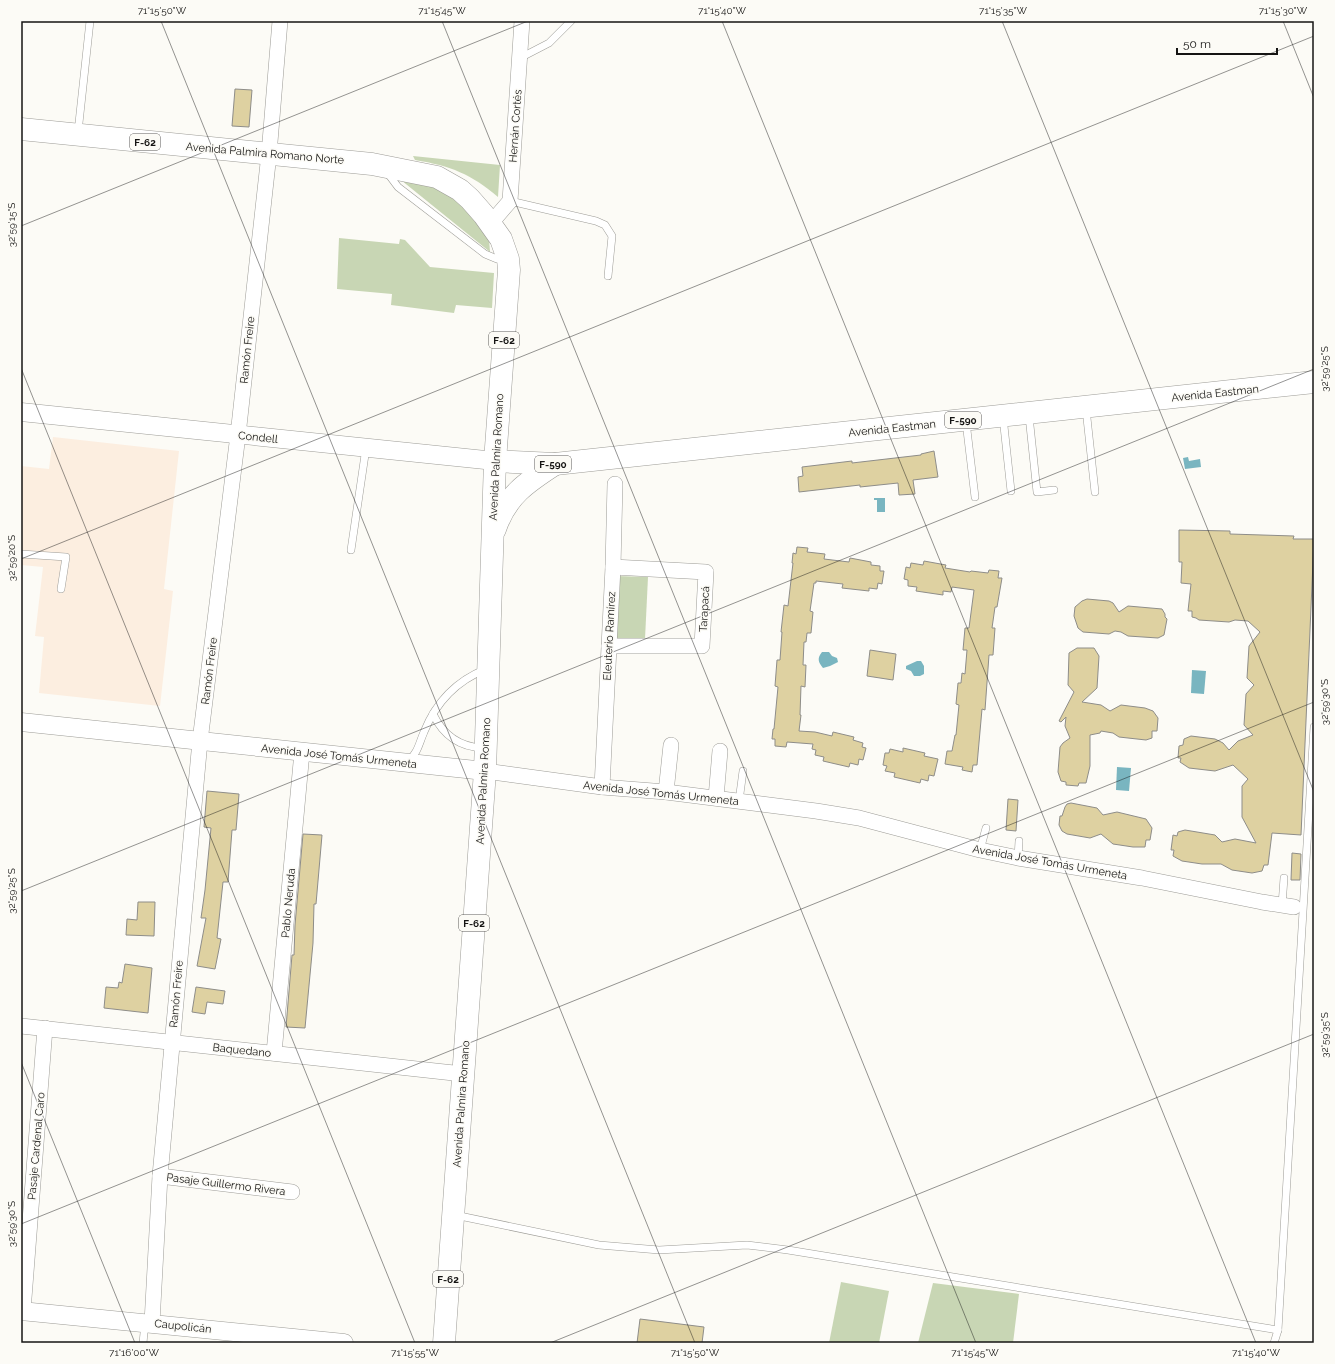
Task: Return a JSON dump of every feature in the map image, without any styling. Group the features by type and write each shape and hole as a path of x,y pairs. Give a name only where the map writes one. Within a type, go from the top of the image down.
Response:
{"main road":[{"name":"Avenida Palmira Romano Norte","path":"21,129 372,164 437,178 448,183 470,199 491,223"},
{"name":"Avenida Palmira Romano","path":"444,1343 485,771 494,461 509,281 508,258 501,239 491,223"},
{"name":"Avenida Eastman","path":"494,461 555,464 1314,382"},
{"path":"492,544 498,519 512,498 530,480 555,464"}],"street":[{"name":"Ramón Freire","path":"149,1323 171,1042 200,741 238,435 269,154 280,21"},
{"name":"Hernán Cortés","path":"510,201 522,21"},
{"path":"491,223 510,201"},
{"name":"Condell","path":"21,412 494,461"},
{"name":"Eleuterio Ramírez","path":"602,787 613,567 615,484"},
{"name":"Tarapacá","path":"609,646 702,646 706,572 613,567"},
{"name":"Avenida José Tomás Urmeneta","path":"21,722 485,771 602,787 666,792 816,811 859,818 980,850 1018,858 1142,878 1288,906"},
{"path":"666,792 671,745"},
{"path":"716,798 720,751"},
{"name":"Pablo Neruda","path":"274,1053 302,752"},
{"name":"Baquedano","path":"21,1026 463,1074"},
{"name":"Pasaje Cardenal Caro","path":"22,1311 45,1028"},
{"name":"Pasaje Guillermo Rivera","path":"160,1176 292,1192"},
{"name":"Caupolicán","path":"22,1311 149,1323 282,1340 344,1343"}],"lane":[{"path":"78,135 90,21"},
{"path":"520,58 549,43 571,21"},
{"path":"381,166 398,187 485,254 497,259 508,258"},
{"path":"510,201 596,221 605,225 612,236 608,276"},
{"path":"1086,407 1095,492"},
{"path":"1029,413 1037,492 1054,490"},
{"path":"1003,416 1011,491"},
{"path":"966,420 975,497"},
{"path":"351,550 366,448"},
{"path":"21,554 66,557 61,589"},
{"path":"406,763 418,749 423,734 441,700 458,684 472,675 488,669"},
{"path":"433,714 442,729 455,741 475,747 485,748"},
{"path":"1274,1343 1278,1330 1314,728"},
{"path":"739,801 743,770"},
{"path":"980,850 986,828"},
{"path":"1018,858 1019,841"},
{"path":"1284,878 1288,906"},
{"path":"453,1214 472,1220 599,1245 659,1250 747,1244 1278,1330"},
{"path":"143,1343 149,1323"}],"shaded area":[{"path":"53,437 179,451 164,589 173,591 160,706 39,693 44,637 35,636 43,567 21,565 21,466 49,469"}],"green space":[{"path":"413,156 500,165 498,197 479,182 460,172 439,165 415,160"},
{"path":"396,176 414,178 457,196 489,239 490,252"},
{"path":"339,238 399,244 400,239 405,240 430,267 494,273 492,308 456,305 454,313 391,305 392,294 337,289"},
{"path":"616,576 648,577 645,639 613,638"},
{"path":"841,1282 889,1291 879,1343 829,1343"},
{"path":"933,1283 1019,1294 1013,1343 918,1343"}],"water":[{"path":"1188,457 1189,461 1200,459 1201,467 1185,469 1183,458"},
{"path":"874,498 885,498 885,512 877,512 877,500 874,500"},
{"path":"822,652 829,652 832,656 837,658 838,662 823,668 819,660 819,656"},
{"path":"917,661 921,661 924,666 924,674 914,676 911,671 906,669 906,666"},
{"path":"1192,670 1206,671 1204,694 1191,693"},
{"path":"1117,767 1131,768 1129,791 1116,790"}],"building":[{"path":"235,89 252,90 249,127 232,126"},
{"path":"934,451 938,477 913,480 915,494 899,495 898,483 860,487 860,485 799,492 798,477 803,476 802,467 921,455"},
{"path":"1179,530 1230,531 1230,534 1294,536 1293,539 1314,539 1301,835 1272,833 1268,865 1264,865 1262,871 1252,873 1232,870 1221,864 1202,864 1182,861 1173,856 1174,850 1171,850 1173,835 1177,836 1178,832 1185,830 1215,835 1222,842 1235,839 1256,843 1242,817 1242,786 1248,779 1233,765 1215,771 1189,768 1180,762 1181,758 1178,758 1179,746 1183,745 1184,739 1191,736 1215,739 1223,743 1229,750 1238,741 1253,735 1244,725 1246,694 1254,685 1247,678 1249,646 1260,632 1248,621 1235,620 1229,622 1199,620 1192,617 1192,611 1188,611 1191,584 1181,583 1182,562 1179,562"},
{"path":"797,547 808,548 807,552 825,554 824,559 849,562 850,558 871,562 871,565 880,566 880,571 884,571 882,584 878,583 877,589 869,588 869,591 842,588 843,584 816,581 816,583 814,583 810,611 813,612 811,633 807,633 806,642 804,642 803,665 806,665 805,687 801,686 801,715 799,731 815,732 832,736 833,732 854,737 853,740 863,743 862,747 866,748 863,760 859,759 858,765 850,763 849,767 823,761 824,757 815,755 816,750 812,749 813,744 787,742 786,747 775,746 775,739 772,739 778,687 775,686 777,660 780,660 784,605 788,606 793,553 796,554"},
{"path":"924,561 946,565 945,568 970,572 988,573 989,570 999,571 998,578 1002,578 992,628 995,628 993,655 989,655 985,710 982,709 977,765 973,765 972,772 962,770 963,767 945,764 947,751 952,751 956,735 959,705 956,704 958,683 961,683 962,673 965,674 967,650 963,650 965,628 969,628 974,590 952,587 951,592 943,591 943,595 916,591 917,587 908,586 908,580 904,579 906,567 910,568 911,563 923,565"},
{"path":"1087,599 1109,601 1113,603 1119,612 1128,606 1162,609 1167,619 1164,635 1158,638 1128,636 1121,632 1115,631 1109,634 1083,632 1078,628 1074,616 1075,607"},
{"path":"1077,648 1094,648 1099,656 1097,688 1082,702 1101,705 1110,711 1121,705 1145,708 1153,711 1158,718 1157,731 1152,731 1152,738 1146,740 1119,737 1113,733 1101,731 1100,733 1090,735 1090,766 1086,783 1079,783 1078,786 1066,785 1066,782 1061,781 1058,772 1060,747 1070,738 1065,726 1066,717 1061,722 1059,721 1074,692 1068,685 1069,653"},
{"path":"870,650 896,654 893,680 867,676"},
{"path":"903,748 925,753 924,756 938,759 934,776 929,775 928,781 921,779 920,783 894,777 895,773 885,771 887,766 883,765 885,753 889,753 890,749 903,752"},
{"path":"207,791 239,794 236,830 232,830 228,882 223,882 217,938 221,939 215,969 197,966 206,918 201,918 211,828 204,827"},
{"path":"1008,799 1018,800 1016,831 1006,830"},
{"path":"1071,803 1097,808 1103,815 1117,812 1146,819 1152,828 1150,840 1146,840 1145,847 1133,847 1113,844 1101,834 1090,838 1067,834 1062,831 1059,825 1060,816 1062,816 1067,804"},
{"path":"303,834 322,835 316,904 314,904 313,943 305,1028 286,1027 292,955 294,955 295,925"},
{"path":"1292,853 1301,854 1300,880 1291,880"},
{"path":"138,902 155,902 154,936 126,935 127,919 137,920"},
{"path":"125,964 152,968 148,1013 104,1008 106,987 118,988 119,982 122,983"},
{"path":"196,987 225,991 223,1004 207,1002 205,1014 192,1012"},
{"path":"640,1319 704,1327 702,1343 637,1343"}]}
